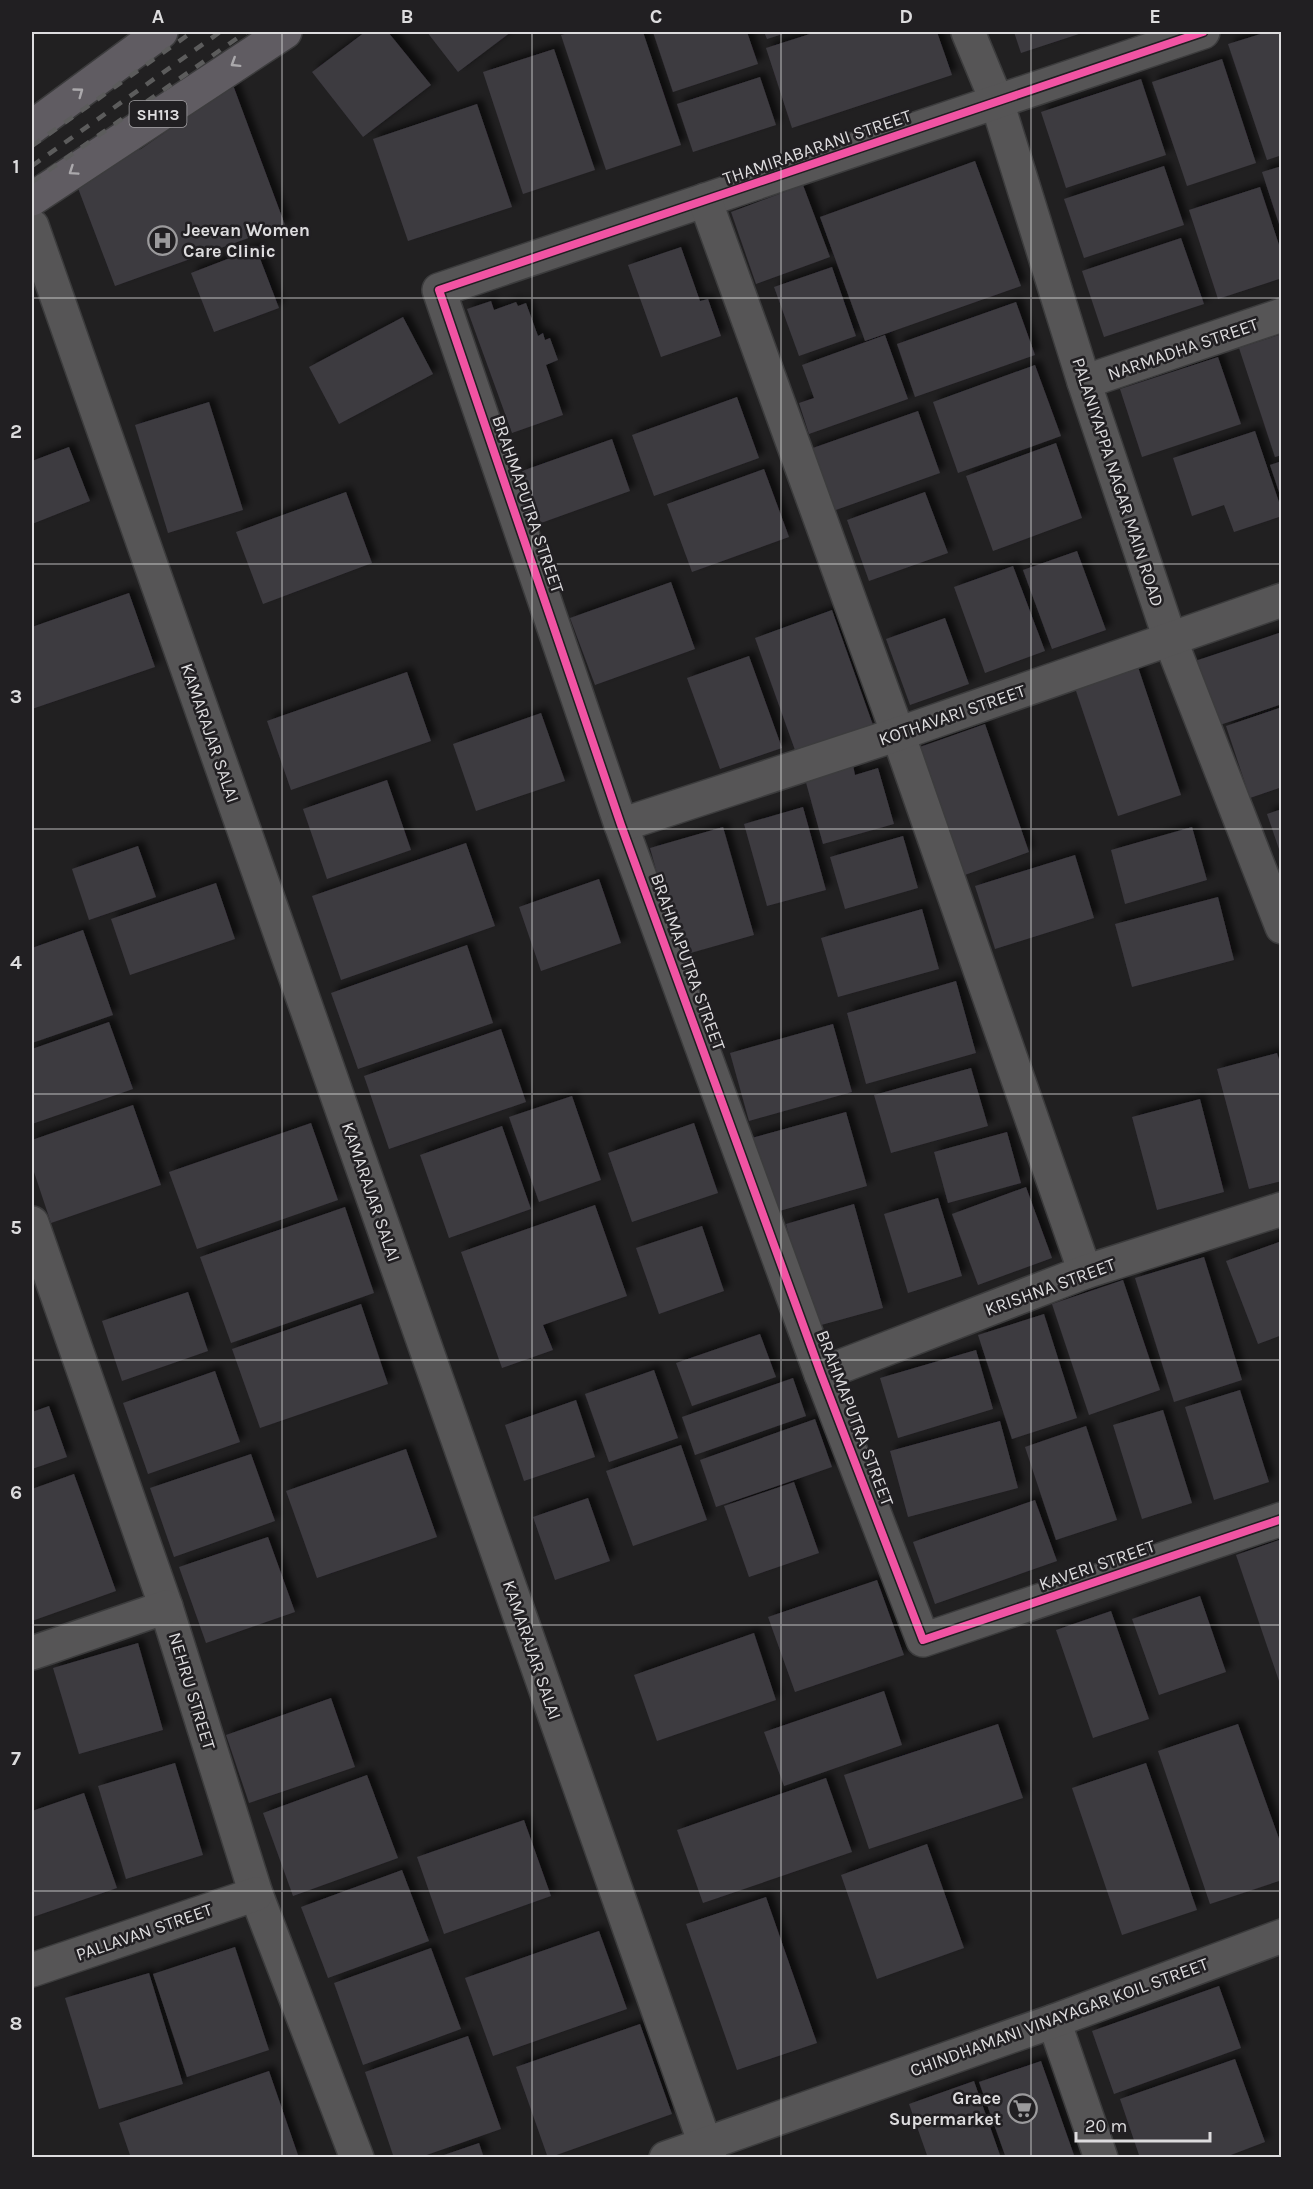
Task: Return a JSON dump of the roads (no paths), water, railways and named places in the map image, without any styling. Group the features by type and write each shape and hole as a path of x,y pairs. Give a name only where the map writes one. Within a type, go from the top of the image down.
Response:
{"main road":[{"path":"32,127 161,32"},
{"name":"SH113","path":"32,199 285,32"}],"street":[{"name":"PALANIYAPPA NAGAR MAIN ROAD","path":"968,32 997,102 1084,382 1170,639 1279,914"},
{"name":"THAMIRABARANI STREET","path":"439,290 1203,32"},
{"path":"705,200 898,734 1085,1272"},
{"name":"KAMARAJAR SALAI","path":"32,226 708,2150"},
{"name":"BRAHMAPUTRA STREET","path":"439,290 621,825 821,1374 923,1640"},
{"name":"NARMADHA STREET","path":"1084,382 1281,315"},
{"name":"KOTHAVARI STREET","path":"621,825 898,734 1281,600"},
{"name":"KRISHNA STREET","path":"821,1374 1085,1272 1281,1209"},
{"name":"NEHRU STREET","path":"32,1223 38,1263 166,1607 256,1894 357,2157"},
{"name":"KAVERI STREET","path":"923,1640 1281,1519"},
{"path":"32,1653 166,1607"},
{"name":"PALLAVAN STREET","path":"32,1970 256,1894"},
{"name":"CHINDHAMANI VINAYAGAR KOIL STREET","path":"666,2157 708,2150 1281,1936"},
{"path":"1054,2021 1101,2157"}],"railway":[{"path":"32,146 192,32"},
{"path":"32,166 220,32"},
{"path":"32,182 246,32"}],"place":[{"name":"Jeevan Women Care Clinic","path":"162,240"},
{"name":"Grace Supermarket","path":"1022,2108"}]}
